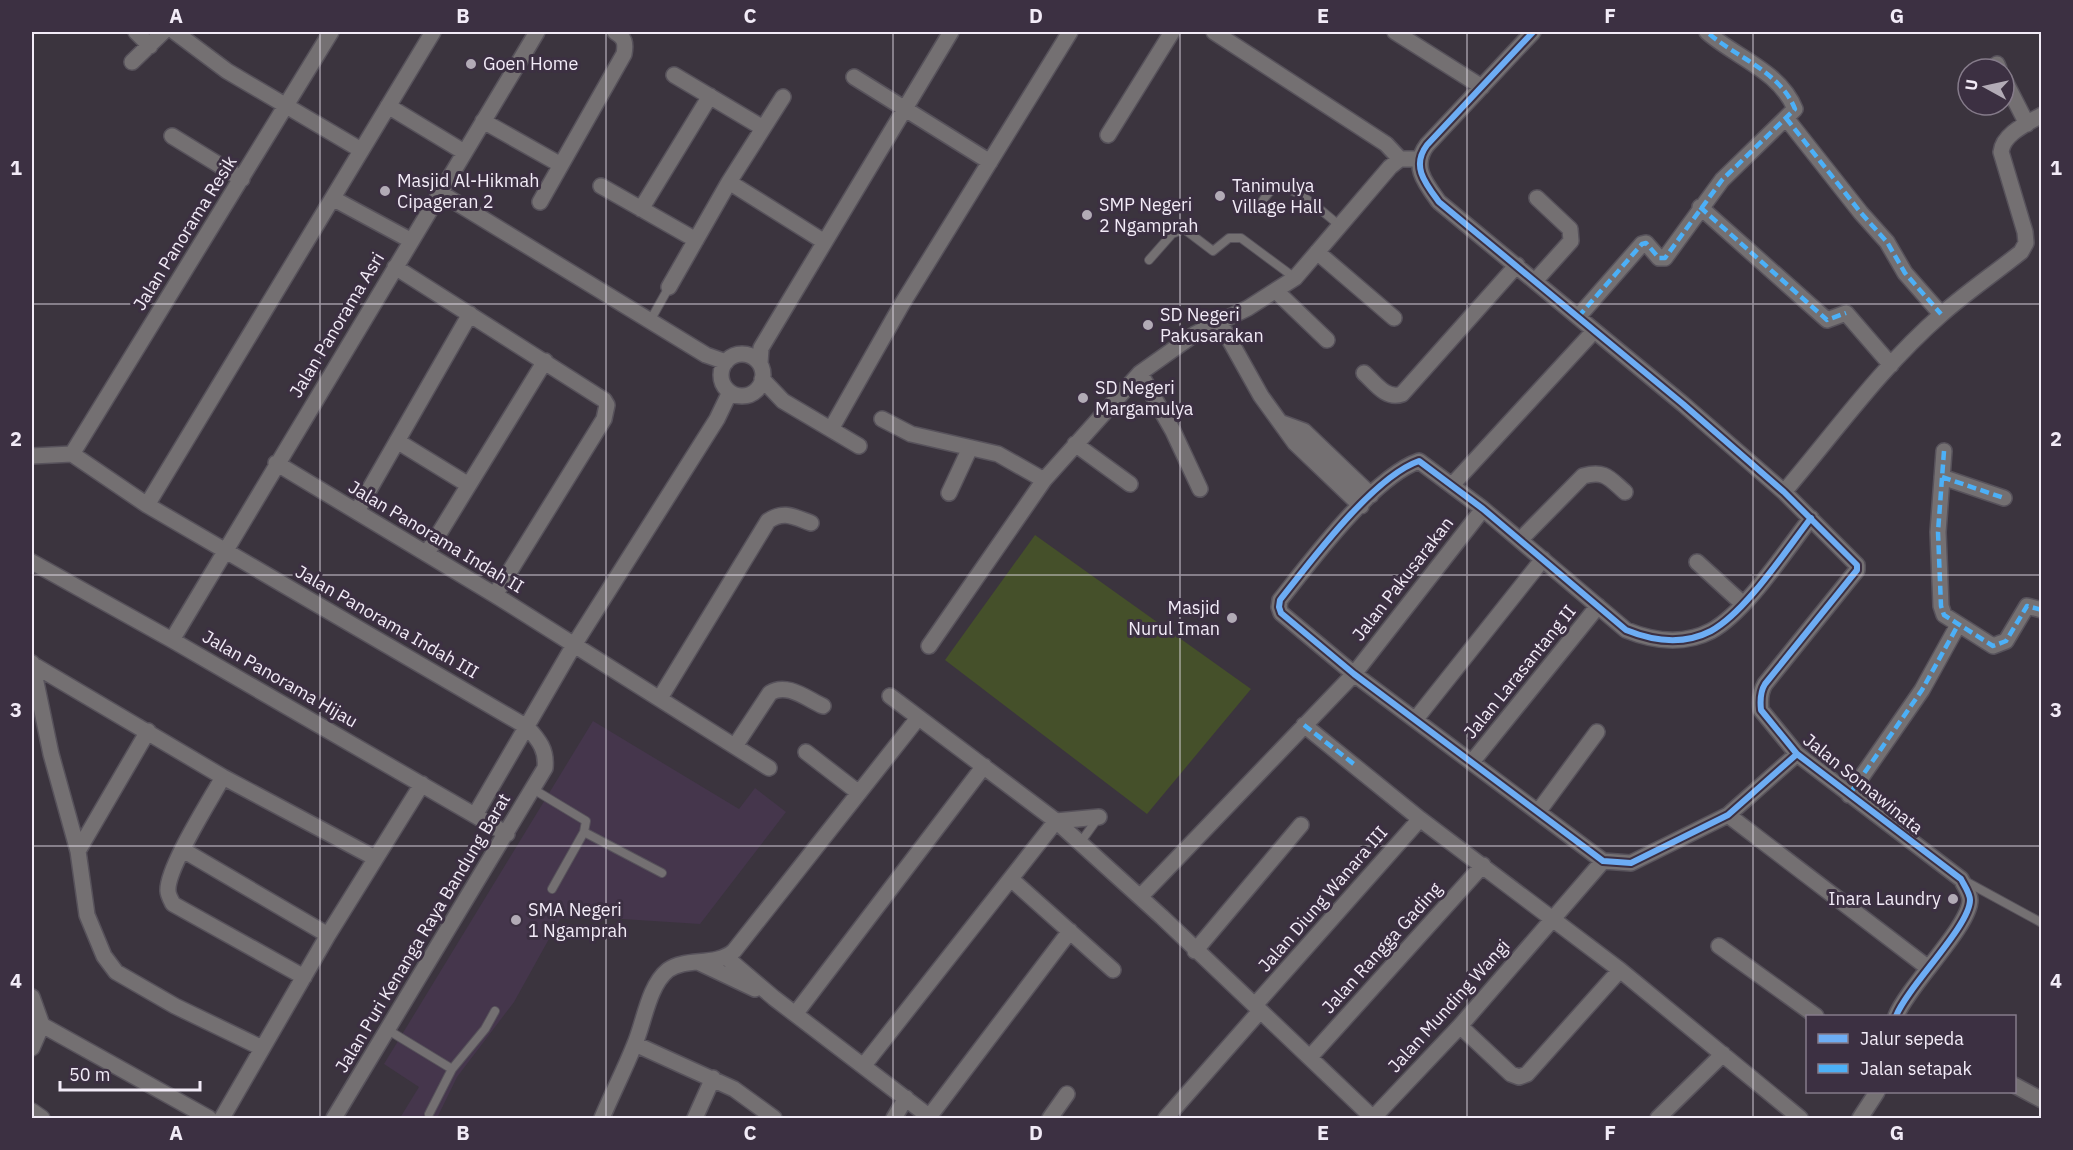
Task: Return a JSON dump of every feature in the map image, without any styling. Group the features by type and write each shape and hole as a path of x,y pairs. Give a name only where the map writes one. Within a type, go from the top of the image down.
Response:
{"street":[{"path":"136,32 150,46"},
{"path":"132,62 163,32"},
{"path":"175,32 218,66 284,107 361,150"},
{"name":"Jalan Panorama Resik","path":"72,454 331,32"},
{"path":"147,505 433,32"},
{"name":"Jalan Panorama Asri","path":"172,640 276,463 537,32"},
{"path":"859,446 783,400 762,379 761,348 823,241 951,32"},
{"path":"831,429 902,304 1070,32"},
{"path":"1108,135 1172,32"},
{"path":"1214,32 1386,144 1400,159 1419,159 1427,145 1532,32"},
{"path":"1395,32 1482,87"},
{"path":"1578,317 1642,244 1646,243 1659,258 1665,258 1700,207 1722,180 1786,118 1795,106 1774,80 1707,32"},
{"path":"540,202 624,54 626,44 619,34"},
{"path":"674,75 763,128"},
{"path":"854,77 990,162"},
{"path":"640,209 710,96"},
{"path":"669,287 729,182 783,97"},
{"path":"2016,102 2027,124"},
{"path":"388,106 464,152"},
{"path":"1784,492 1891,365 1941,314 2021,252 2026,243 2025,232 2001,152 2002,144 2008,137 2042,115"},
{"path":"1786,118 1861,213 1887,242 1905,273 1941,314"},
{"path":"483,121 561,165"},
{"path":"172,136 242,179"},
{"path":"928,646 1044,480 1140,373 1162,356 1219,321 1277,292 1295,278 1400,159"},
{"name":"Jalan Somawinata","path":"1419,159 1420,175 1439,202 1517,265 1784,492 1857,564 1857,570 1761,690 1761,710 1797,754 1961,879"},
{"path":"729,182 823,241"},
{"path":"601,186 696,240"},
{"path":"440,192 724,366"},
{"path":"1535,281 1573,236 1570,229 1537,198"},
{"path":"334,199 410,240"},
{"path":"1700,207 1827,320 1846,313 1891,365"},
{"path":"1317,252 1394,318"},
{"path":"1364,373 1387,394 1396,397 1402,394 1517,265"},
{"path":"394,267 604,400 606,409 604,419 495,595"},
{"path":"1277,292 1327,340"},
{"path":"357,511 470,314"},
{"path":"1219,321 1261,396 1282,423 1304,431 1366,501"},
{"path":"1453,484 1594,331"},
{"path":"734,393 722,378 724,366 739,354 747,354 761,348"},
{"path":"747,354 760,363"},
{"path":"427,553 545,362"},
{"path":"1140,373 1173,431 1200,489"},
{"path":"753,393 762,379"},
{"path":"734,393 753,393 783,400"},
{"path":"475,815 574,645 734,393"},
{"path":"882,419 911,434 1007,458 1044,480"},
{"path":"397,441 468,484"},
{"path":"1076,444 1130,484"},
{"path":"949,493 970,448"},
{"path":"1944,452 1938,532 1941,606 1944,615 1994,646 2007,641 2027,606 2042,610"},
{"path":"32,456 72,454"},
{"name":"Jalan Panorama Indah III","path":"72,454 147,505 527,727"},
{"path":"1797,754 1728,815 1631,863 1603,861 1354,674 1281,613 1279,607 1280,600 1308,564 1366,501 1405,466 1419,461 1453,484 1521,539 1626,630 1642,637 1668,640 1689,639 1712,631 1743,604 1811,518"},
{"name":"Jalan Panorama Indah II","path":"276,463 495,595 769,768"},
{"path":"1521,539 1583,476 1596,472 1604,475 1625,492"},
{"path":"1942,477 2004,498"},
{"name":"Jalan Pakusarakan","path":"1140,897 1354,674 1483,508"},
{"path":"660,698 768,520 777,515 786,514 811,523"},
{"path":"1415,720 1543,559"},
{"name":"Jalan Panorama Hijau","path":"32,562 172,640 507,834"},
{"path":"1697,562 1743,604"},
{"name":"Jalan Larasantang II","path":"1472,762 1598,606"},
{"path":"1849,795 1922,690 1958,625"},
{"path":"32,664 223,777 375,858"},
{"path":"32,664 51,754 78,851 87,915 104,956 116,972 175,1006 262,1048"},
{"path":"735,746 770,693 776,689 784,688 823,706"},
{"path":"890,696 1056,821 1311,1056 1373,1118"},
{"path":"602,1119 635,1044 654,992 663,976 673,968 727,958 918,718"},
{"path":"1304,725 1420,819 1620,970 1800,1119"},
{"name":"Jalan Puri Kenanga Raya Bandung Barat","path":"334,1119 545,768 546,756 542,743 527,727"},
{"path":"78,851 148,731"},
{"path":"1538,812 1597,732"},
{"path":"806,752 859,793"},
{"path":"796,1013 984,766"},
{"path":"223,777 183,850 169,880 168,892 173,904 304,977"},
{"path":"222,1119 328,935 422,784"},
{"path":"1728,815 1927,967"},
{"path":"864,1065 1056,821 1099,817"},
{"name":"Jalan Diung Wanara III","path":"1166,1119 1257,1008 1420,819"},
{"path":"1196,951 1301,825"},
{"path":"183,850 328,935"},
{"name":"Jalan Munding Wangi","path":"1373,1118 1460,1026 1603,861"},
{"name":"Jalan Rangga Gading","path":"1311,1056 1483,865"},
{"path":"1011,879 1113,970"},
{"path":"1897,1015 1927,967 1959,926 1967,910 1970,901 1961,879"},
{"path":"727,958 774,998 930,1118 1070,931"},
{"path":"1719,946 1813,1015"},
{"path":"699,963 774,998"},
{"path":"1460,1026 1512,1074 1519,1077 1527,1074 1620,970"},
{"path":"32,997 42,1025 209,1119"},
{"path":"32,1048 42,1025"},
{"path":"635,1044 734,1089 774,1119"},
{"path":"1658,1119 1723,1054"},
{"path":"695,1119 713,1078"},
{"path":"2016,1086 2042,1100"},
{"path":"1860,1119 1876,1093"},
{"path":"1050,1119 1067,1094"},
{"path":"894,1119 906,1098"},
{"path":"32,1112 42,1119"}],"lane":[{"path":"1257,209 1272,190 1283,186 1294,190 1340,226"},
{"path":"1149,260 1172,234 1184,230 1213,251 1229,238 1241,238 1295,278"},
{"path":"650,321 669,287"},
{"path":"533,789 586,821 584,832 552,889"},
{"path":"1080,843 1099,817"},
{"path":"584,832 662,873"},
{"path":"1961,879 2042,923"},
{"path":"429,1114 452,1069 485,1029 495,1011"},
{"path":"388,1030 452,1069"}],"shaded area":[{"name":"SMA Negeri 1 Ngamprah","path":"593,721 739,809 755,788 786,812 700,924 591,917 560,919 514,1002 457,1077 437,1118 400,1118 419,1087 384,1064"}],"green space":[{"path":"1035,535 1251,689 1147,814 945,660"}],"marked path":[{"path":"1578,317 1642,244 1646,243 1659,258 1665,258 1722,180 1795,109 1779,84 1707,32"},
{"path":"1786,118 1861,213 1887,242 1905,273 1941,314"},
{"path":"1700,207 1827,320 1846,313"},
{"path":"1944,451 1938,532 1941,606 1944,615 1993,646 2006,641 2027,606 2042,610"},
{"path":"1942,477 2004,498"},
{"path":"1849,795 1922,690 1958,625"},
{"path":"1304,725 1355,765"}],"cycle path":[{"path":"1533,32 1427,145 1420,160 1422,174 1439,202 1683,404 1784,492 1857,565 1857,570 1765,684 1761,693 1761,710 1797,754 1961,879 1968,892 1970,900 1960,925 1897,1015"},
{"path":"1797,754 1728,815 1631,863 1603,861 1354,674 1281,613 1279,607 1280,600 1308,564 1363,502 1401,470 1419,461 1483,509 1626,630 1658,639 1690,638 1711,631 1724,622 1738,610 1765,579 1811,518"}],"place":[{"name":"Goen Home","path":"471,64"},
{"name":"Masjid Al-Hikmah Cipageran 2","path":"385,191"},
{"name":"Tanimulya Village Hall","path":"1220,196"},
{"name":"SMP Negeri 2 Ngamprah","path":"1087,215"},
{"name":"SD Negeri Pakusarakan","path":"1148,325"},
{"name":"SD Negeri Margamulya","path":"1083,398"},
{"name":"Masjid Nurul Iman","path":"1232,618"},
{"name":"Inara Laundry","path":"1953,899"},
{"name":"SMA Negeri 1 Ngamprah","path":"516,920"}]}
